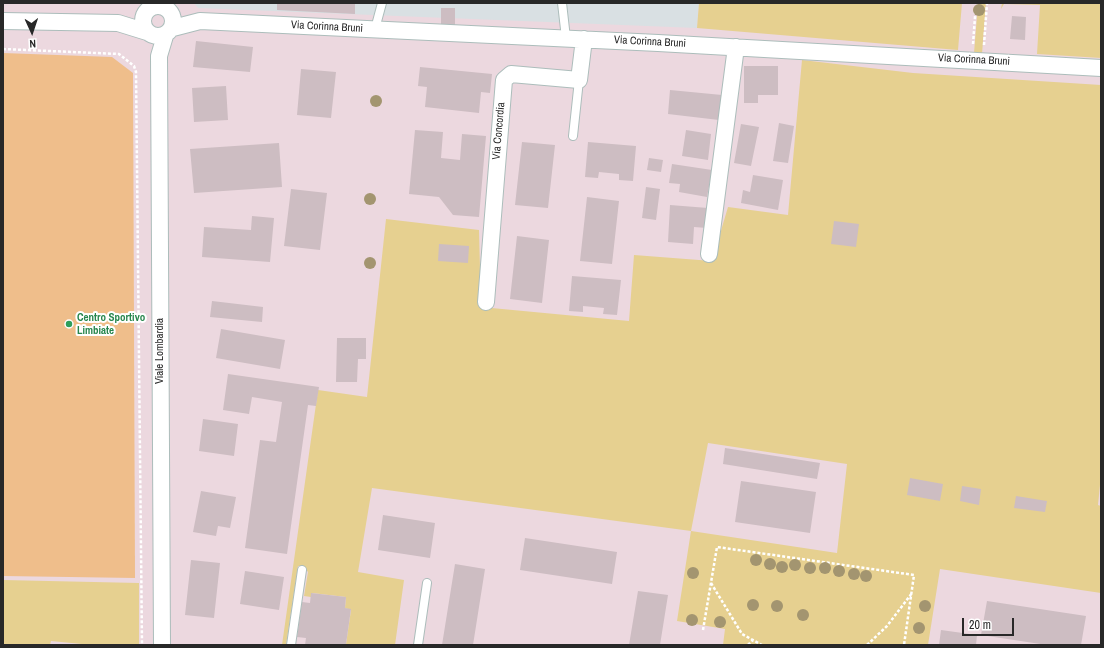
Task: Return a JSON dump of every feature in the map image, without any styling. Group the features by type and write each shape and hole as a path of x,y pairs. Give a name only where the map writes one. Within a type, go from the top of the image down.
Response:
{"street":[{"path":"118,23 156,6 167,7 174,18 159,33"},
{"name":"Via Corinna Bruni","path":"167,7 200,22"},
{"path":"148,9 143,22 159,33"},
{"path":"3,21 118,23 159,33"},
{"name":"Via Corinna Bruni","path":"159,33 200,22 566,38 1101,68"},
{"name":"Viale Lombardia","path":"159,33 162,645"},
{"path":"579,80 584,39"},
{"path":"709,254 736,47"},
{"name":"Via Concordia","path":"486,302 504,80 511,74 579,80"}],"lane":[{"path":"375,29 382,3"},
{"path":"562,3 566,38"},
{"path":"573,136 579,80"},
{"path":"291,645 302,570"},
{"path":"418,645 426,583"}],"path":[{"path":"973,46 976,3"},
{"path":"984,47 987,3"},
{"path":"3,49 119,54 134,66 136,72 142,645"},
{"path":"703,630 717,546 914,575 904,645"},
{"path":"711,583 742,634 762,645"},
{"path":"867,645 888,626 912,593"},
{"path":"748,645 753,640"}],"shaded area":[{"path":"194,3 699,3 697,28 198,8"},
{"path":"699,3 962,3 958,50 697,28"},
{"path":"978,3 986,3 982,54 974,53"},
{"path":"1002,3 1101,3 1101,58 1037,54 1040,5 1004,4 1001,9"},
{"name":"Centro Sportivo Limbiate","path":"3,53 112,57 133,73 135,578 3,576"},
{"path":"802,60 913,73 1101,85 1101,475 1098,505 1101,506 1101,593 940,569 928,645 723,645 725,629 677,621 691,531 372,488 358,572 404,580 395,645 339,645 346,644 351,610 345,608 346,597 312,593 311,597 304,596 308,572 304,567 298,566 286,645 282,645 318,390 367,397 386,219 479,230 481,307 629,321 634,255 712,261 728,207 788,215","holes":["708,443 847,464 837,553 691,531"]},
{"path":"3,580 139,583 139,645 92,645 51,641 50,645 3,645"}],"building":[{"path":"277,3 355,3 355,14 277,10"},
{"path":"441,8 455,8 455,25 441,25"},
{"path":"1012,16 1026,17 1025,40 1010,39"},
{"path":"196,41 253,47 250,72 193,67"},
{"path":"744,66 778,66 778,95 758,95 758,103 744,103"},
{"path":"420,67 492,74 490,93 481,92 479,113 425,107 427,87 418,86"},
{"path":"301,69 336,72 331,118 297,115"},
{"path":"226,86 228,120 194,122 192,88"},
{"path":"670,90 722,95 719,120 668,114"},
{"path":"779,123 794,126 788,163 773,161"},
{"path":"741,124 759,127 751,166 734,163"},
{"path":"415,130 443,132 441,158 460,160 462,134 486,136 479,217 453,215 439,197 409,194"},
{"path":"686,130 711,134 708,160 682,156"},
{"path":"522,142 555,145 548,208 515,205"},
{"path":"588,142 636,146 633,181 619,180 619,174 599,172 598,178 585,177"},
{"path":"279,143 282,187 194,193 190,149"},
{"path":"649,158 663,160 661,172 647,170"},
{"path":"672,164 712,170 707,197 679,192 680,184 669,183"},
{"path":"753,175 783,180 778,210 741,203 743,190 750,192"},
{"path":"646,187 660,189 656,220 642,218"},
{"path":"291,189 327,193 320,250 284,246"},
{"path":"587,197 619,201 612,264 580,261"},
{"path":"670,205 708,208 707,228 694,227 693,244 668,242"},
{"path":"252,216 274,218 270,262 202,257 204,227 251,230"},
{"path":"834,221 859,224 856,247 831,244"},
{"path":"517,236 549,240 542,303 510,299"},
{"path":"439,244 469,246 468,263 438,261"},
{"path":"572,276 621,280 617,315 603,314 604,308 583,306 583,312 569,311"},
{"path":"212,301 263,307 262,322 210,317"},
{"path":"221,329 285,340 280,369 216,358"},
{"path":"337,338 366,338 366,359 358,359 357,382 336,382"},
{"path":"228,374 319,387 316,406 308,405 287,554 245,548 260,440 276,442 282,402 252,397 249,414 223,410"},
{"path":"203,419 238,424 234,456 199,451"},
{"path":"725,448 820,463 817,479 723,464"},
{"path":"910,478 943,484 940,501 907,495"},
{"path":"741,481 816,492 810,533 735,522"},
{"path":"962,486 981,489 979,505 960,501"},
{"path":"201,491 236,497 230,528 218,526 216,536 193,532"},
{"path":"1016,496 1047,501 1045,512 1014,508"},
{"path":"383,515 435,523 430,558 378,550"},
{"path":"525,538 617,552 612,584 520,570"},
{"path":"191,560 220,563 214,618 185,615"},
{"path":"455,564 485,569 473,645 442,645"},
{"path":"245,571 284,577 279,610 240,604"},
{"path":"638,591 668,595 660,645 629,645"},
{"path":"311,593 346,597 345,608 351,609 346,644 305,645 306,638 297,637 302,602 310,603"},
{"path":"987,601 1086,616 1081,645 1047,645 981,635"},
{"path":"941,630 977,635 976,645 939,645"}],"place":[{"name":"Centro Sportivo Limbiate","path":"69,324"}]}
